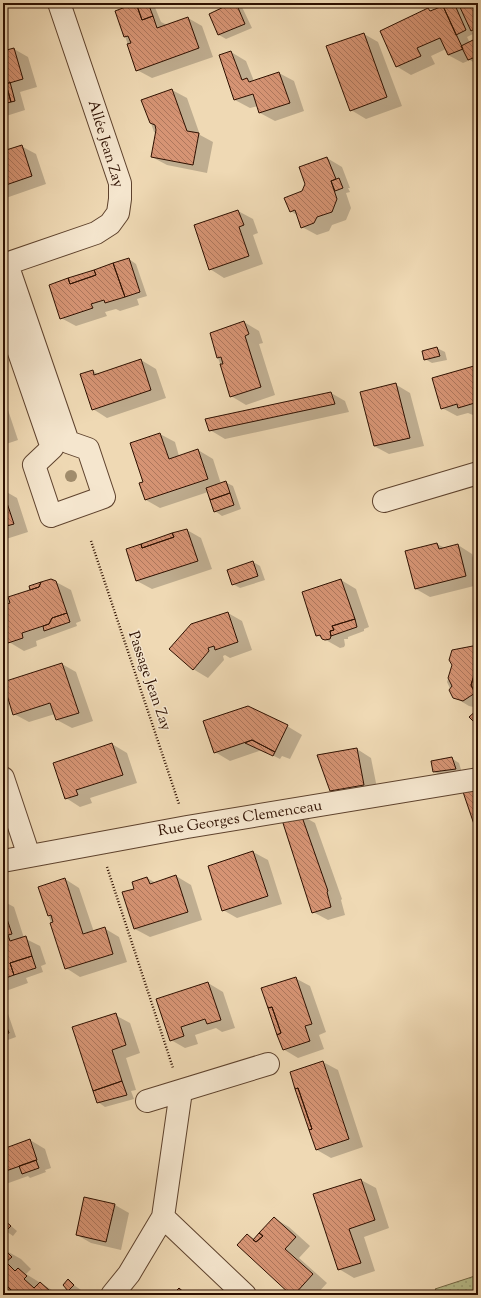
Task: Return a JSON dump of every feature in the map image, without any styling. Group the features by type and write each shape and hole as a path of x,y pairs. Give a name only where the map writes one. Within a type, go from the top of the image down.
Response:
{"street":[{"name":"Allée Jean Zay","path":"59,3 120,183 118,213 110,224 96,233 5,265 29,354 60,445"},
{"name":"Allée Jean Zay","path":"3,306 29,354"},
{"path":"384,501 478,473"},
{"path":"3,778 29,856"},
{"name":"Rue Georges Clemenceau","path":"3,861 187,827 478,779"},
{"path":"147,1101 268,1064"},
{"path":"112,1295 129,1274 163,1217 181,1091"},
{"path":"163,1217 245,1295"}],"path":[{"name":"Passage Jean Zay","path":"90,541 187,827"},
{"path":"99,843 181,1091"}],"green space":[{"path":"478,1275 478,1295 440,1295 435,1289"}],"building":[{"path":"136,3 142,20 153,16 157,28 188,17 199,48 136,71 127,44 131,43 128,36 124,37 115,11"},
{"path":"136,3 148,3 153,16 142,20"},
{"path":"232,3 236,3 245,24 218,35 209,14"},
{"path":"448,3 454,3 466,30 456,35 443,6"},
{"path":"458,3 478,3 478,27 471,31"},
{"path":"443,6 463,49 448,55 440,38 417,48 421,56 396,67 380,31 428,8 430,11"},
{"path":"364,33 387,97 350,111 326,46"},
{"path":"477,38 478,56 468,60 461,46"},
{"path":"14,48 23,79 6,84 11,102 3,104 3,51"},
{"path":"231,51 242,80 247,78 249,82 279,72 290,103 259,113 253,94 234,100 219,55"},
{"path":"10,82 15,101 11,102 6,84"},
{"path":"172,89 187,131 199,133 193,165 151,157 156,130 155,125 150,123 141,100"},
{"path":"22,145 32,176 3,186 3,151"},
{"path":"327,157 336,179 331,181 337,199 332,212 317,217 314,223 301,228 295,210 290,212 284,198 302,191 305,184 299,167"},
{"path":"339,178 343,188 335,191 331,181"},
{"path":"238,210 244,225 239,227 249,256 209,270 194,225"},
{"path":"129,258 140,292 125,297 113,263"},
{"path":"113,263 125,297 105,303 104,300 91,304 93,308 60,319 49,285 68,278 70,284 96,275 94,270"},
{"path":"94,270 96,275 70,284 68,278"},
{"path":"244,321 249,334 245,336 261,387 230,397 220,364 223,364 221,357 217,358 210,333"},
{"path":"437,347 440,356 424,360 422,351"},
{"path":"141,359 151,390 92,410 80,374 93,370 94,375"},
{"path":"474,366 478,380 478,402 458,408 457,404 441,409 432,378"},
{"path":"396,383 410,438 374,446 360,392"},
{"path":"331,392 335,404 209,431 205,419"},
{"path":"160,433 169,459 198,449 208,479 145,500 139,483 143,482 130,443"},
{"path":"226,481 230,493 210,500 206,488"},
{"path":"3,491 14,524 3,527"},
{"path":"230,493 234,505 214,512 210,500"},
{"path":"187,529 198,561 136,581 126,549 141,544 142,548 174,537 172,533"},
{"path":"172,533 174,537 142,548 141,544"},
{"path":"437,543 439,549 458,544 466,576 415,589 405,551"},
{"path":"253,561 258,576 232,585 227,570"},
{"path":"51,579 56,581 67,613 52,618 49,624 22,633 23,638 8,643 3,627 3,605 10,603 8,597 39,587 41,582"},
{"path":"341,579 355,619 332,626 334,630 330,631 330,639 325,640 322,639 320,635 316,636 302,592"},
{"path":"41,582 39,587 30,590 29,586"},
{"path":"228,612 238,642 215,650 214,646 208,648 209,651 193,670 169,649 191,624"},
{"path":"67,613 70,622 44,631 43,626 49,624 52,618"},
{"path":"355,619 357,627 331,636 330,631 334,630 332,626"},
{"path":"478,645 478,671 475,672 471,685 475,693 463,701 453,698 449,690 452,686 448,678 452,665 449,660 452,650"},
{"path":"62,663 79,713 56,720 50,703 13,715 3,682"},
{"path":"478,671 478,685 475,693 471,685 475,672"},
{"path":"248,706 288,725 275,752 252,740 214,753 203,721"},
{"path":"478,709 478,726 469,717"},
{"path":"252,740 275,752 273,756 245,743"},
{"path":"112,743 123,775 76,790 78,795 65,799 53,763"},
{"path":"357,748 364,785 330,791 317,755"},
{"path":"452,757 456,769 433,772 431,761"},
{"path":"478,784 478,836 462,789"},
{"path":"301,814 328,891 331,907 312,913 282,820"},
{"path":"253,851 268,896 222,911 208,866"},
{"path":"176,875 188,912 134,929 122,892 134,889 132,882 147,877 150,884"},
{"path":"65,878 83,934 105,927 113,954 65,969 50,923 53,922 51,915 48,916 38,887"},
{"path":"3,907 12,934 8,935 10,941 26,936 32,956 10,963 14,975 3,979"},
{"path":"32,956 36,968 14,975 10,963"},
{"path":"296,977 312,1024 305,1026 310,1041 283,1050 277,1035 281,1033 272,1007 268,1008 261,988"},
{"path":"208,982 221,1020 207,1024 205,1019 181,1027 184,1036 170,1041 156,999"},
{"path":"272,1007 281,1033 277,1035 268,1008"},
{"path":"116,1013 126,1045 112,1050 122,1081 93,1091 72,1027"},
{"path":"4,1020 9,1033 3,1035 3,1021"},
{"path":"323,1061 349,1139 316,1150 309,1130 312,1129 298,1088 295,1089 290,1072"},
{"path":"122,1081 127,1095 97,1103 93,1091"},
{"path":"298,1088 312,1129 309,1130 295,1089"},
{"path":"30,1139 37,1160 3,1172 3,1149"},
{"path":"36,1160 39,1168 22,1174 19,1166"},
{"path":"361,1179 375,1220 349,1229 361,1263 338,1270 313,1194"},
{"path":"84,1197 115,1204 106,1242 76,1235"},
{"path":"274,1217 296,1237 285,1249 313,1274 294,1295 291,1295 237,1245 247,1234 256,1242 263,1236 259,1233"},
{"path":"3,1219 11,1226 5,1232 3,1230"},
{"path":"259,1233 263,1236 256,1242 253,1240"},
{"path":"3,1248 12,1257 6,1262 15,1271 18,1268 27,1276 24,1279 34,1288 40,1282 50,1291 46,1295 8,1295 12,1291 4,1283 3,1284"},
{"path":"68,1279 74,1285 68,1291 63,1285"},
{"path":"4,1283 12,1291 8,1295 3,1291"},
{"path":"179,1288 187,1295 172,1295"}]}
